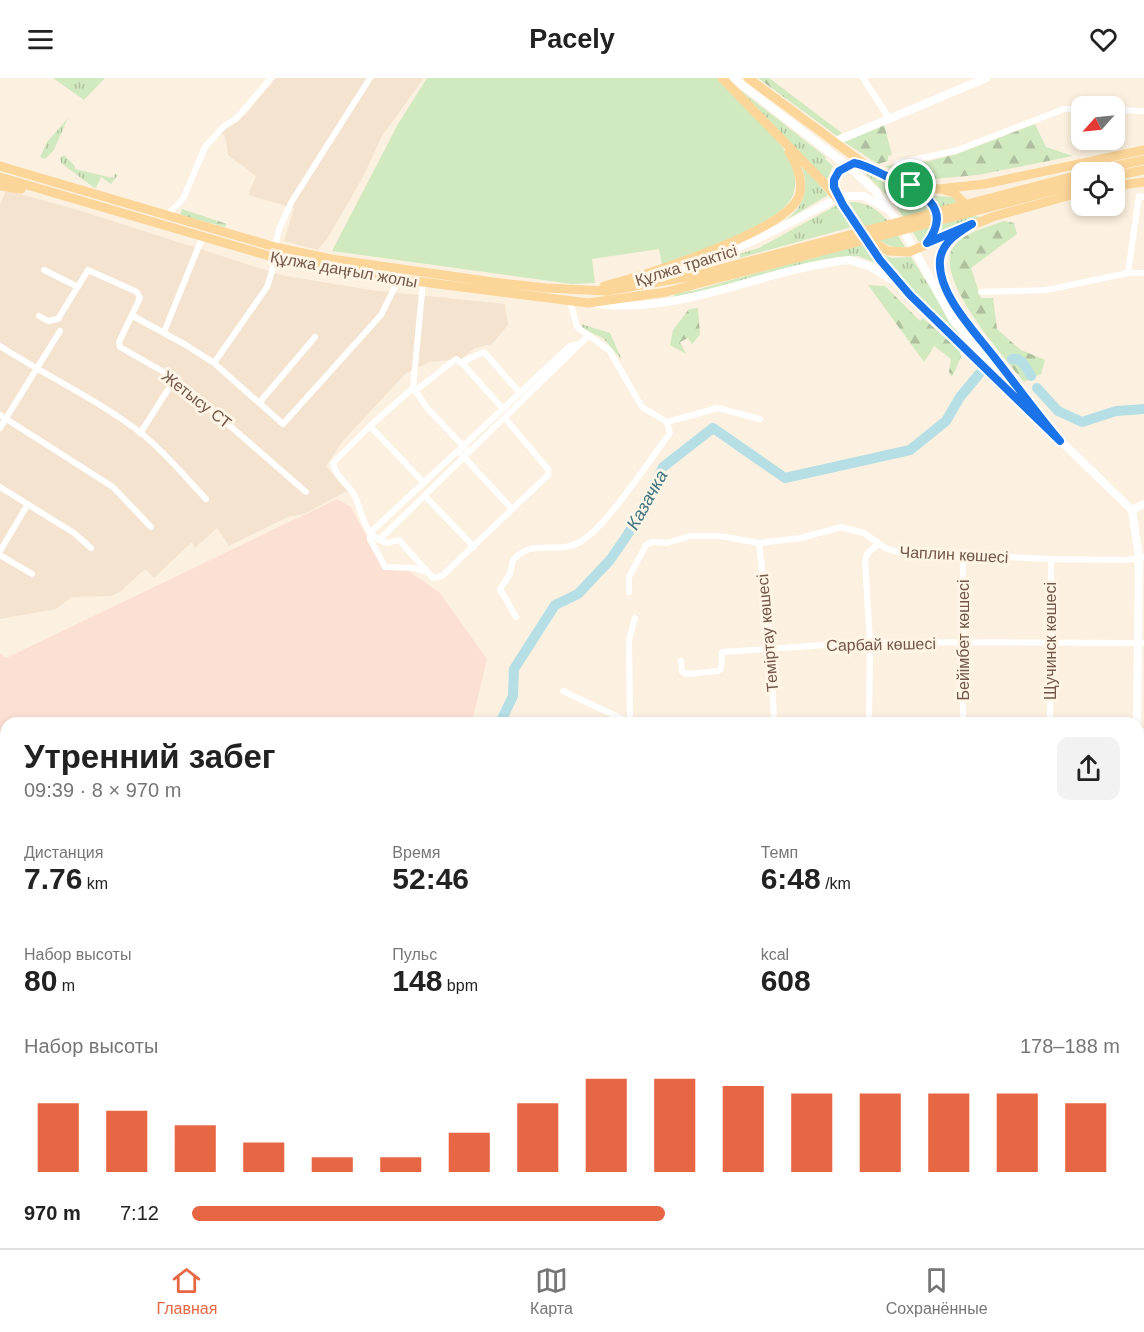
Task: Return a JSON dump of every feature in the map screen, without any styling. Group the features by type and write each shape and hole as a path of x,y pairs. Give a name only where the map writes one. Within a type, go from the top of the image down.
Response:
{"main road":[{"path":"722,78 768,124 831,197 844,201 864,196 877,201 889,212 954,322 1060,441"},
{"path":"734,78 854,171 885,203 909,247"},
{"path":"747,78 870,168"},
{"path":"834,142 986,78"},
{"path":"604,286 663,268 721,246 767,225 789,210 799,196 799,172 789,152 768,124"},
{"path":"939,189 985,184 1144,150"},
{"path":"0,159 52,182"},
{"path":"1125,171 1144,160"},
{"path":"1071,193 980,215 974,214 954,193 911,185 852,163 841,168 834,180 857,225 880,260 910,295 1132,510 1142,557 1137,717"},
{"name":"Құлжа даңғыл жолы","path":"0,166 275,247 331,259 493,282 568,289 617,290 694,280"},
{"path":"1125,168 1144,170"},
{"path":"1125,180 1144,176"},
{"name":"Құлжа даңғыл жолы","path":"0,177 51,194 276,258 399,279 588,303 634,298 694,280"},
{"path":"694,280 881,231 1071,177"},
{"path":"1125,185 1144,182"},
{"path":"911,185 927,198 935,214 934,232 924,245"},
{"path":"0,186 51,194"},
{"path":"881,231 1071,186"},
{"path":"857,225 873,242 888,251 924,245 972,224 1071,193"},
{"name":"Құлжа трактісі","path":"568,289 645,279 722,256 749,245 831,197"},
{"path":"972,224 957,233 945,247 940,261 942,278 963,318 1031,408"},
{"path":"588,303 624,305 668,300 850,260 861,262 878,271 910,295"},
{"path":"1132,510 1144,504"}],"street":[{"path":"166,216 183,199 205,147 224,126 236,119 271,78"},
{"path":"275,247 279,229 292,201 370,78"},
{"path":"863,78 889,118"},
{"path":"897,163 955,151 1064,109 1071,109"},
{"path":"1125,110 1144,111"},
{"path":"1128,273 1141,196"},
{"path":"164,332 202,238"},
{"path":"213,363 267,287 276,258"},
{"path":"44,270 78,287"},
{"name":"Жетысу СТ","path":"39,316 48,321 58,319 86,272 92,270 137,292 140,298 119,342 120,347 176,379 306,492"},
{"path":"981,292 1046,290 1128,273 1144,273"},
{"path":"132,316 164,332 213,363 284,424 381,315 399,279"},
{"path":"423,282 414,389 512,508"},
{"path":"516,617 500,589 510,574 513,560 526,550 577,544 597,529 670,433 667,422 642,407 609,350 588,336 573,319 570,301"},
{"path":"0,428 3,417 39,369 60,331"},
{"path":"505,417 549,471 548,475 437,579 414,568 389,569 385,567 370,539 371,532 424,483 505,417 588,336"},
{"path":"259,403 315,337"},
{"path":"379,540 426,496 463,451 503,409 570,345 581,344"},
{"path":"0,346 67,384 140,433 206,499"},
{"path":"427,573 399,540 386,543 371,532 356,505 353,492 340,478 333,464 370,426 451,360 462,362 484,352 520,393"},
{"path":"462,362 503,409"},
{"path":"140,433 154,413 159,400 176,379"},
{"path":"667,422 718,408 760,419"},
{"path":"3,417 113,488 151,526"},
{"path":"370,426 424,483"},
{"path":"0,487 74,533 91,548"},
{"path":"426,496 474,546"},
{"path":"28,504 0,553 32,574"},
{"name":"Чаплин көшесі","path":"630,592 629,577 649,543 667,543 690,536 720,536 759,543 801,538 841,527 864,533 878,544 897,552 1051,559 1126,560 1142,557"},
{"name":"Теміртау көшесі","path":"759,543 771,649 774,717"},
{"path":"869,717 870,642 865,561 867,554 878,544"},
{"name":"Бейімбет көшесі","path":"963,556 963,717"},
{"name":"Щучинск көшесі","path":"1050,717 1051,559"},
{"path":"631,717 629,640 635,618"},
{"name":"Сарбай көшесі","path":"681,661 682,672 686,674 718,671 722,661 721,654 727,652 870,642 1141,643"},
{"path":"563,690 619,717"}],"shaded area":[{"path":"276,78 424,78 382,136 363,177 327,239 318,250 284,241 294,208 248,195 256,176 228,155 225,136 221,133 246,114"},
{"path":"6,190 81,211 281,275 370,290 505,304 508,325 492,344 475,348 461,359 430,362 406,373 342,442 326,466 347,491 304,514 288,517 229,546 217,528 195,548 192,542 154,578 145,569 120,592 111,596 72,597 56,609 0,619 0,205"},
{"path":"337,499 351,507 380,563 409,571 440,593 487,659 473,717 0,717 0,653 6,658"}],"green space":[{"path":"53,78 105,78 84,100"},
{"path":"427,78 717,78 783,147 795,175 793,195 785,206 772,217 754,228 735,238 662,265 659,249 592,259 595,283 572,284 332,251 398,124"},
{"path":"758,78 769,78 842,133 837,136"},
{"path":"738,88 826,157 825,159 833,166 827,180"},
{"path":"68,118 54,150 45,159 40,157 47,142"},
{"path":"884,124 892,155 888,156 888,161 878,164 844,142"},
{"path":"1035,124 1046,147 1073,156 978,175 933,179 925,162 957,154"},
{"path":"64,155 75,166 75,169 113,178 115,174 118,175 111,184 101,177 96,188 93,187 61,163 60,158"},
{"path":"925,162 933,179 911,177 884,166"},
{"path":"801,164 828,195 785,221 797,209 804,196 805,181"},
{"path":"865,173 923,198 933,216 927,238 919,242 894,203"},
{"path":"934,196 955,197 973,216 982,217 941,230 943,222"},
{"path":"849,202 868,205 876,210 889,222 905,247 895,247 879,240 865,226"},
{"path":"837,205 852,227 707,267 706,264 759,248"},
{"path":"182,209 227,224 225,227 180,215"},
{"path":"1004,221 1014,223 1017,234 971,268 981,298 993,298 997,329 1021,350 1045,360 1041,374 1024,382 973,316 952,276 950,259 955,245 978,230"},
{"path":"863,243 878,264 858,256 837,257 768,276 674,297 675,293 696,290"},
{"path":"881,254 892,258 911,257 963,340 910,288"},
{"path":"868,285 885,286 920,321 923,318 960,351 961,357 952,377 949,372 951,359 934,346 924,362"},
{"path":"698,308 700,335 692,344 688,338 680,342 686,354 670,345 673,330 689,309"},
{"path":"581,324 610,333 622,360 603,338 583,329"}],"waterway":[{"name":"Казачка","path":"1012,359 1023,363 1031,376"},
{"name":"Казачка","path":"503,717 513,696 514,669 555,605 578,594 610,560 628,534 663,467 713,428 785,478 910,450 946,421 960,397 980,373"},
{"name":"Казачка","path":"1037,388 1058,411 1082,422 1116,411 1144,409"}],"route":[{"path":"854,163 911,185 923,193 935,214 936,226 927,243 972,224 957,233 945,247 940,261 942,278 963,318 994,356 1031,408 1060,441 890,273 843,205 834,187 834,180 841,168 854,163"}]}
